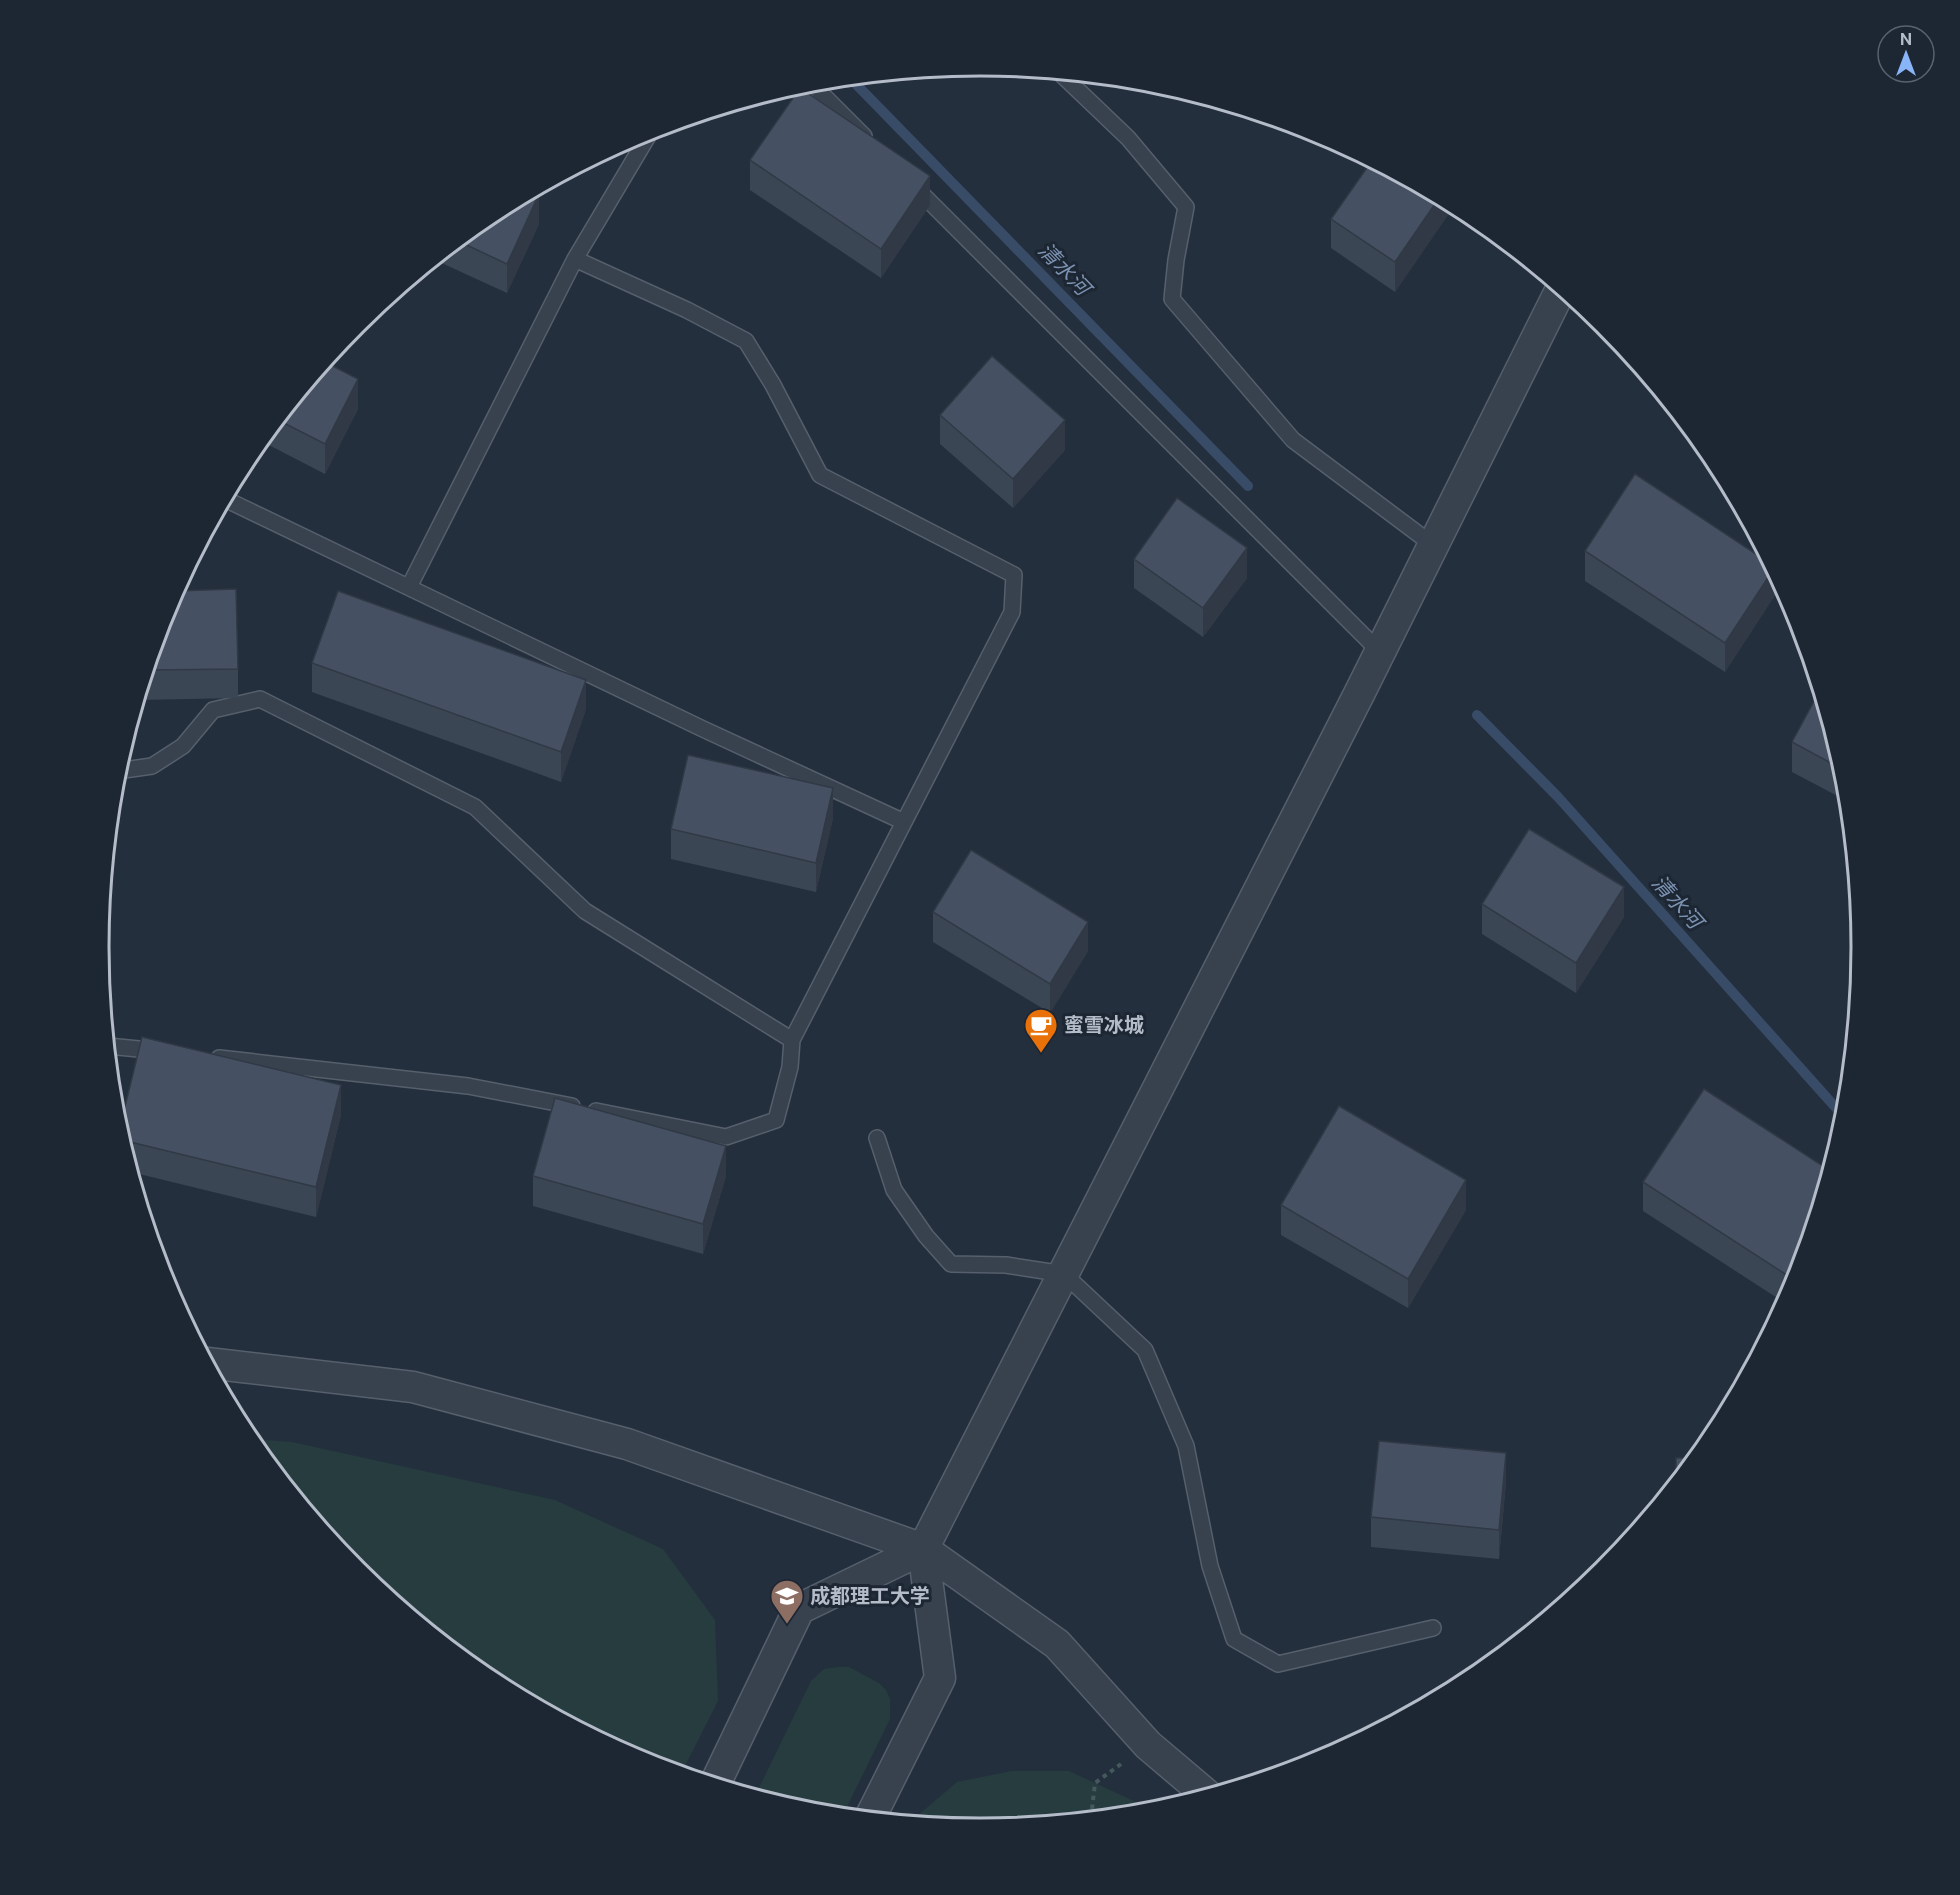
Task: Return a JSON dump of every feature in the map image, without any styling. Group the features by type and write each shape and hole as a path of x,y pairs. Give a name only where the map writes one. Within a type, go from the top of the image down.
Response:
{"street":[{"path":"873,1812 940,1678 923,1549 1380,652 1558,296"},
{"path":"216,1364 413,1387 627,1444 923,1549 1057,1644 1148,1744 1200,1790"},
{"path":"718,1778 799,1609 923,1549"}],"lane":[{"path":"1069,81 1128,138 1186,207 1176,260 1172,299 1293,440 1433,545"},
{"path":"819,91 878,150"},
{"path":"409,587 575,259 642,145"},
{"path":"903,175 1380,652"},
{"path":"201,1056 468,1086 726,1137 776,1120 790,1067 792,1040 1012,612 1014,575 820,475 773,385 746,341 687,310 575,259"},
{"path":"232,502 703,729 904,822"},
{"path":"128,769 152,766 183,746 213,710 260,699 475,807 585,911 792,1040"},
{"path":"115,1047 178,1054"},
{"path":"877,1138 894,1190 926,1236 951,1264 1006,1265 1064,1274 1145,1350 1186,1446 1210,1566 1234,1640 1278,1664 1433,1628"}],"path":[{"path":"1092,1811 1095,1783 1148,1744"}],"green space":[{"path":"262,1440 292,1442 555,1500 663,1549 715,1620 718,1701 685,1766 595,1729 544,1702 496,1672 450,1639 364,1563 325,1522 289,1478"},
{"path":"849,1667 879,1683 886,1690 890,1699 890,1719 846,1808 758,1790 811,1681 824,1669"},
{"path":"1012,1771 1069,1771 1138,1804 1037,1817 917,1816 957,1782"}],"building":[{"path":"808,93 930,176 881,249 750,160 794,97"},
{"path":"1367,167 1434,205 1395,262 1331,219"},
{"path":"537,198 507,264 466,245"},
{"path":"992,356 1065,420 1013,479 940,415"},
{"path":"332,366 358,379 325,444 285,423"},
{"path":"1635,474 1757,555 1768,577 1725,643 1585,551"},
{"path":"1177,498 1247,548 1203,608 1134,559"},
{"path":"236,589 238,669 154,670 186,591"},
{"path":"338,591 586,680 561,752 312,663"},
{"path":"1815,700 1830,763 1792,742"},
{"path":"688,755 833,788 816,863 671,829"},
{"path":"1529,829 1624,887 1576,963 1482,904"},
{"path":"971,850 1088,922 1050,984 933,912"},
{"path":"142,1037 341,1085 316,1187 132,1142 124,1109"},
{"path":"1704,1089 1823,1166 1805,1227 1787,1275 1643,1182"},
{"path":"555,1098 726,1146 703,1224 533,1176"},
{"path":"1339,1106 1466,1180 1408,1279 1281,1205"},
{"path":"1379,1441 1506,1453 1499,1530 1371,1517"},
{"path":"1676,1458 1685,1458 1676,1471"}],"waterway":[{"name":"清水河","path":"857,85 1248,486"},
{"name":"清水河","path":"1477,715 1558,797 1836,1108"}],"place":[{"name":"蜜雪冰城","path":"1041,1054"},
{"name":"成都理工大学","path":"787,1625"}]}
